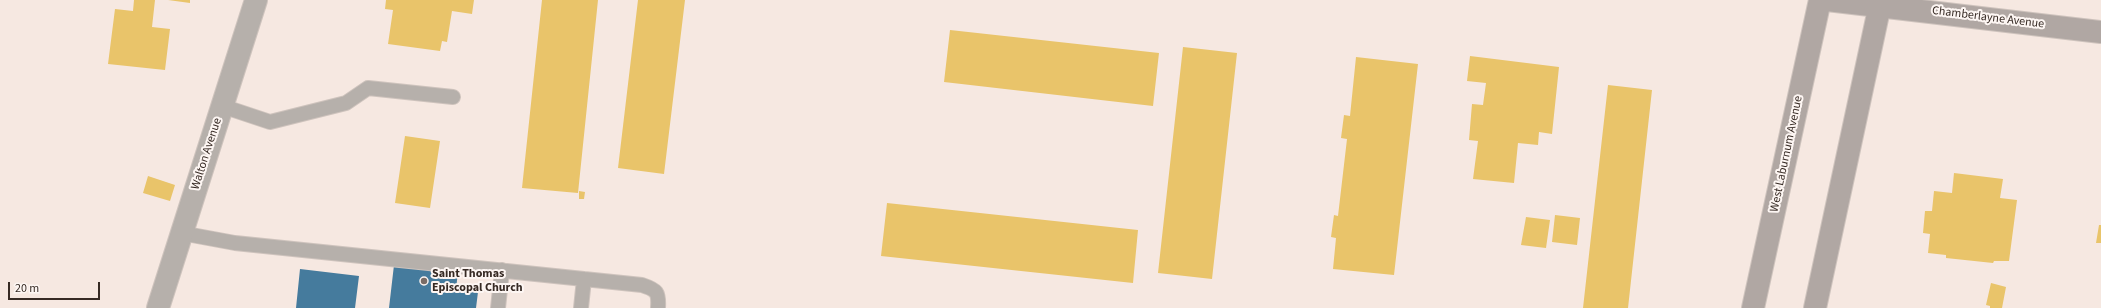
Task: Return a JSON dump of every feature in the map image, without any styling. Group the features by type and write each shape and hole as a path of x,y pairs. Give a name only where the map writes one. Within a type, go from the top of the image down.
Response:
{"main road":[{"name":"West Laburnum Avenue","path":"1753,308 1820,0"},
{"name":"Chamberlayne Avenue","path":"1827,0 1880,3 2101,32"},
{"path":"1815,308 1880,3"}],"street":[{"name":"Walton Avenue","path":"158,308 256,0"}],"lane":[{"path":"222,106 270,122 346,103 368,88 453,97"},
{"path":"181,233 235,243 642,285 654,289 659,297 658,308"},
{"path":"498,308 502,270"},
{"path":"581,308 584,279"}],"building: Homes":[{"path":"134,0 155,0 152,27 170,29 165,70 108,64 115,9 133,11"},
{"path":"168,0 190,0 190,3"},
{"path":"386,0 474,0 472,14 452,11 447,42 442,41 440,51 388,44 393,10 385,9"},
{"path":"542,0 598,0 578,193 522,188"},
{"path":"638,0 685,0 664,174 618,168"},
{"path":"950,30 1159,53 1153,106 944,82"},
{"path":"1183,47 1237,53 1212,279 1158,273"},
{"path":"1470,56 1559,67 1552,134 1539,132 1538,145 1518,143 1514,183 1473,179 1478,141 1469,140 1472,104 1483,105 1486,83 1467,81"},
{"path":"1356,57 1418,64 1394,275 1333,269 1336,238 1331,237 1334,215 1338,216 1347,139 1341,138 1344,115 1350,116"},
{"path":"1608,85 1652,90 1628,308 1583,308"},
{"path":"405,136 440,141 430,208 395,203"},
{"path":"1954,173 2003,179 2000,198 2017,200 2009,261 1994,261 1993,263 1946,258 1946,255 1928,253 1930,234 1923,233 1925,211 1932,211 1934,191 1952,193"},
{"path":"148,176 175,185 170,201 143,193"},
{"path":"579,191 585,192 584,199 579,199"},
{"path":"887,203 1138,230 1133,283 881,256"},
{"path":"1555,215 1580,218 1577,245 1552,242"},
{"path":"1526,217 1550,220 1546,248 1521,245"},
{"path":"2099,225 2101,225 2101,243 2096,243"},
{"path":"1991,283 2006,287 2002,308 1990,308 1990,306 1986,305"}],"building: Public":[{"name":"Saint Thomas Episcopal Church","path":"394,265 458,272 456,289 478,292 476,308 389,308"},
{"path":"300,269 359,276 355,308 296,308"}],"place":[{"name":"Saint Thomas Episcopal Church","path":"424,281"}]}
